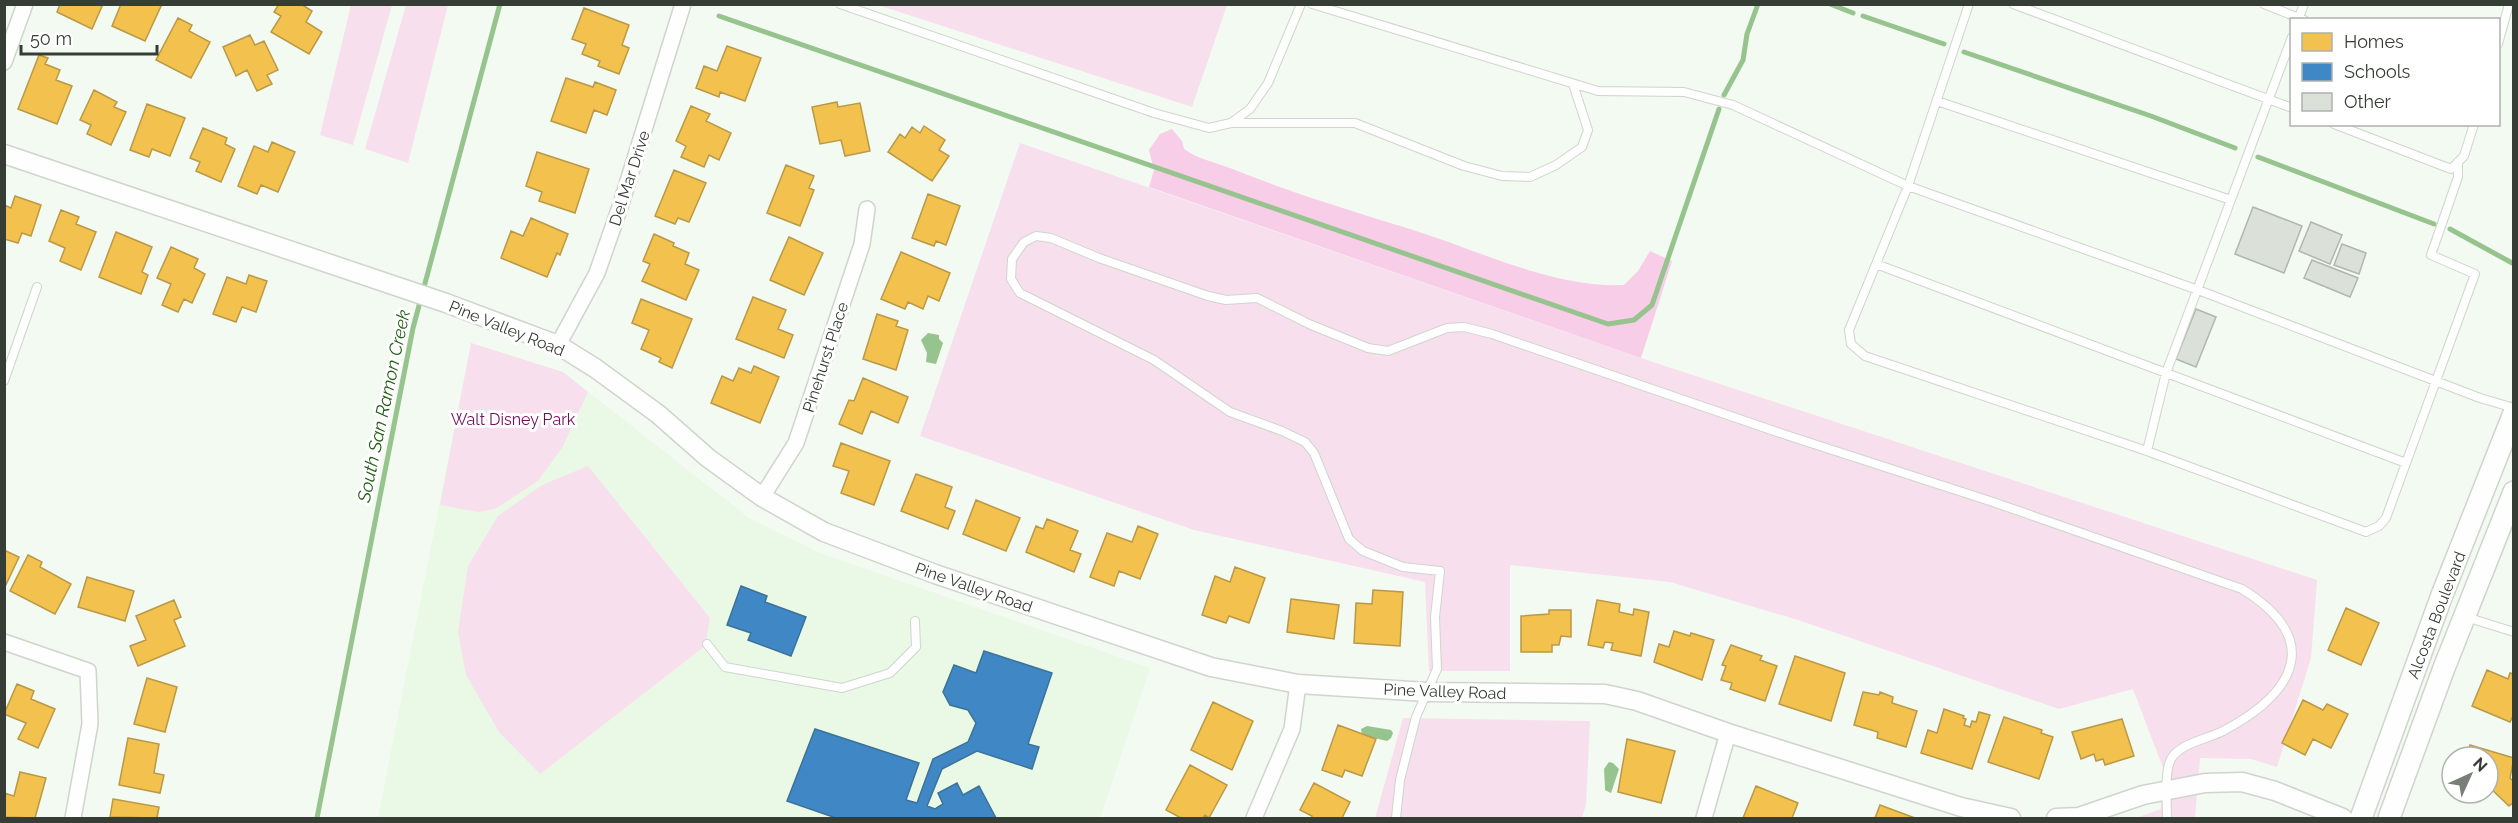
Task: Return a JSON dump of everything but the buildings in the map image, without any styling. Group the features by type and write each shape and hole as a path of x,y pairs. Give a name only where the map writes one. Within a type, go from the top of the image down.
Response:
{"main road":[{"name":"Alcosta Boulevard","path":"2361,819 2438,606 2514,413"},
{"name":"Alcosta Boulevard","path":"2389,819 2514,492"}],"street":[{"path":"4,62 25,4"},
{"name":"Del Mar Drive","path":"558,345 597,273 683,4"},
{"name":"Pine Valley Road","path":"4,154 446,303 558,345 595,368 657,414 708,458 762,497 824,532 935,574 1211,667 1298,684 1427,692 1605,694 1637,702 1959,813 2011,819"},
{"name":"Pinehurst Place","path":"762,497 796,443 862,244 867,209"},
{"path":"4,642 88,672 90,724 73,819"},
{"path":"1254,819 1292,729 1298,684"},
{"path":"1704,819 1728,733"},
{"path":"2056,819 2079,817 2143,795 2205,783 2241,782 2275,791 2343,819"}],"lane":[{"path":"840,4 1190,124 1209,128 1231,123 1355,123 1464,166 1502,176 1530,177 1556,165 1582,147 1588,130 1574,84"},
{"path":"1231,123 1250,109 1268,83 1301,4"},
{"path":"1312,4 1598,91 1684,92 1732,105 1908,186 2198,290 2435,381 2514,408"},
{"path":"1969,4 1908,186 1849,330 1851,344 1865,356 2147,451 2366,532 2379,526 2386,518 2475,274 2431,255 2458,177 2458,162"},
{"path":"2013,4 2290,107"},
{"path":"2264,4 2298,18"},
{"path":"2500,40 2510,4"},
{"path":"2147,451 2166,373 2290,42"},
{"path":"1937,101 2231,200"},
{"path":"2339,126 2451,170 2464,156 2473,126"},
{"path":"1396,819 1400,780 1416,717 1437,669 1435,617 1440,571 1403,567 1364,551 1349,539 1314,453 1305,442 1282,430 1230,412 1154,360 1020,293 1011,279 1012,259 1024,242 1036,236 1051,238 1099,258 1208,296 1226,300 1257,298 1309,324 1368,348 1388,351 1447,328 1464,327 1492,334 1783,434 1993,502 2242,589 2259,599 2280,621 2290,636 2293,656 2288,673 2267,701 2246,718 2178,751 2170,760 2166,791 2167,819"},
{"path":"1876,264 2406,463"},
{"path":"4,381 37,287"},
{"path":"2465,617 2514,632"},
{"path":"707,644 725,668 842,688 890,673 916,647 915,621"}],"shaded area":[{"path":"1172,129 1182,141 1184,149 1201,158 1297,193 1543,274 1597,284 1624,285 1638,271 1650,251 1672,261 1641,358 1149,187 1154,170 1149,150 1160,134"},
{"path":"928,333 939,335 943,343 936,364 926,362 927,353 921,340"},
{"path":"471,343 563,372 749,518 820,553 1150,668 1100,818 378,818"},
{"path":"1367,726 1391,730 1393,733 1387,741 1362,735 1361,729"},
{"path":"1609,762 1619,769 1611,793 1605,790 1604,769"}],"green space":[{"path":"351,5 392,5 353,145 320,135"},
{"path":"406,5 448,5 408,163 365,149"},
{"path":"878,5 1227,5 1192,107"},
{"path":"1020,143 1641,358 2317,580 2311,658 2277,767 2251,759 2200,758 2195,818 2136,818 2161,809 2163,768 2133,689 2059,709 1798,620 1670,582 1510,565 1510,671 1429,671 1425,582 1194,530 920,436"},
{"name":"Walt Disney Park","path":"471,343 563,372 588,392 562,448 538,481 495,509 478,512 440,505"},
{"path":"588,466 710,618 705,646 540,774 499,732 466,675 458,632 468,566 498,516 542,485"},
{"path":"1403,718 1590,721 1586,804 1582,818 1375,818"}],"waterway":[{"name":"South San Ramon Creek","path":"317,818 413,328 500,4"},
{"path":"1724,95 1743,60 1747,34 1758,4"},
{"path":"1830,4 1853,13"},
{"path":"719,16 1608,324 1634,320 1652,305 1719,109"},
{"path":"1863,16 1944,44"},
{"path":"1964,52 2151,116 2235,148"},
{"path":"2258,157 2434,224"},
{"path":"2450,229 2514,264"}]}
